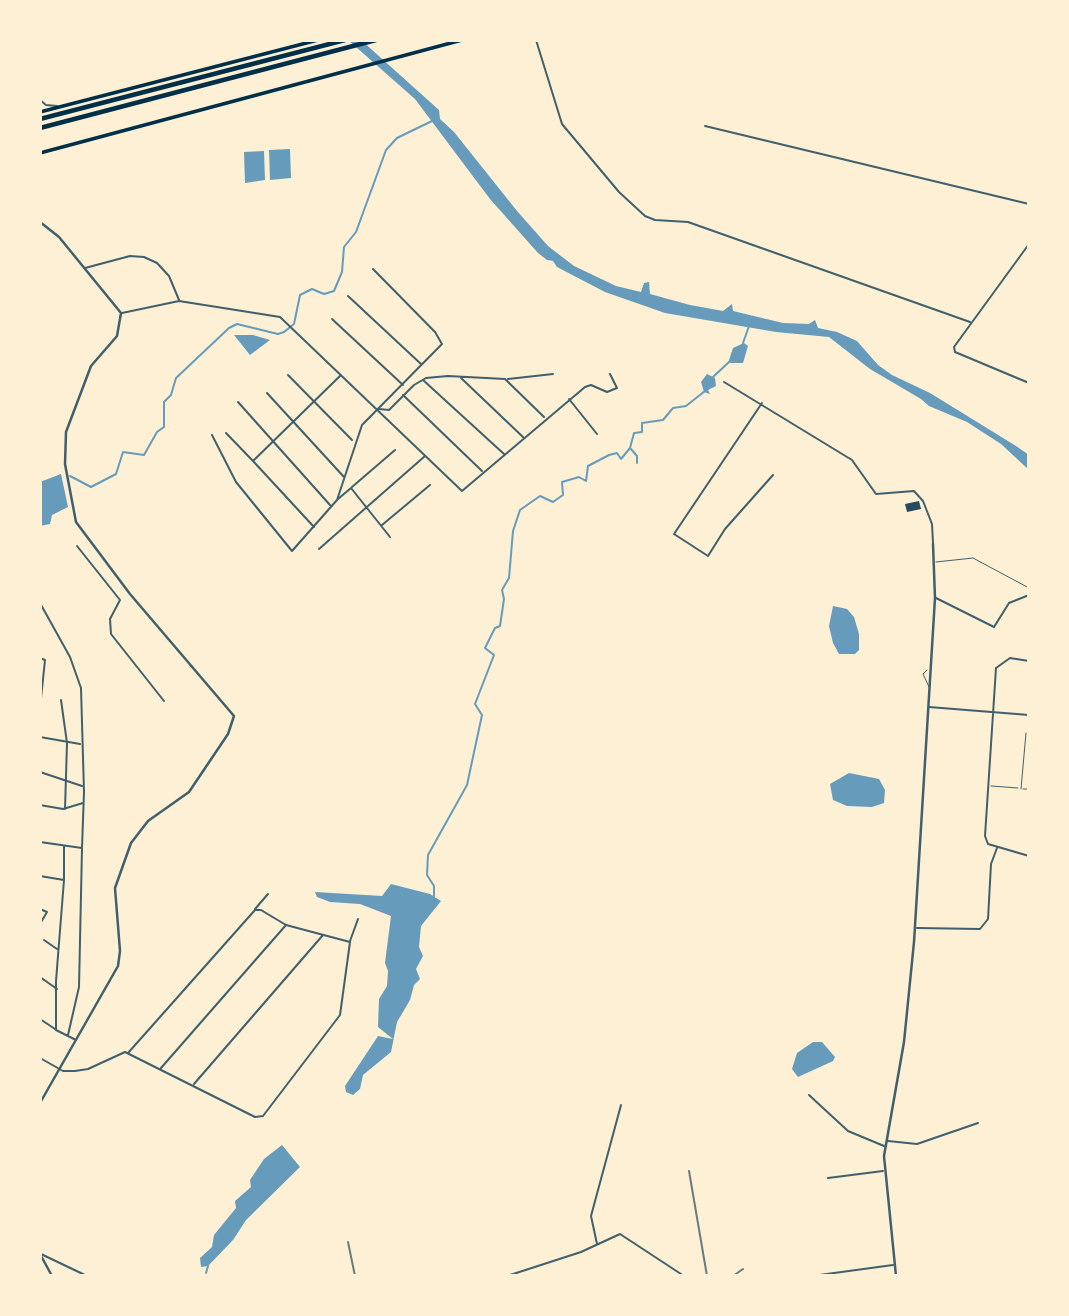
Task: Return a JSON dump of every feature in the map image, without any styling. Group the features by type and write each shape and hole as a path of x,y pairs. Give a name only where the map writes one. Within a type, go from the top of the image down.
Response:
{"highway":[{"path":"40,119 345,40"},
{"path":"40,128 376,40"}],"main road":[{"path":"40,112 318,40"},
{"path":"40,153 462,40"}],"street":[{"path":"537,42 562,124 611,183 645,216 655,220 688,222 970,323"},
{"path":"40,100 46,105 61,106"},
{"path":"705,126 1029,204"},
{"path":"40,222 59,237 121,313 117,336 91,366 66,432 64,452 73,511 82,530 122,584 231,711 234,722 189,792 148,821 131,843 114,888 120,951 118,966 41,1102"},
{"path":"40,231 45,227"},
{"path":"1029,244 956,342 955,352 1029,383"},
{"path":"85,268 130,256 144,257 160,265 169,276 179,301"},
{"path":"337,500 362,425 442,344 435,332 373,269"},
{"path":"348,296 421,364"},
{"path":"121,313 179,301 280,317 462,491 569,398 588,386 607,392 617,387 610,374"},
{"path":"332,318 403,385"},
{"path":"253,460 342,374"},
{"path":"378,409 389,410 402,395 422,380 461,377 507,379 553,374"},
{"path":"288,375 352,440"},
{"path":"461,377 523,437"},
{"path":"507,379 545,418"},
{"path":"422,380 504,454"},
{"path":"724,383 852,460 876,494 909,490 920,495 932,524 935,598 915,928 904,1042 885,1147 884,1171 895,1276"},
{"path":"267,393 344,477"},
{"path":"402,395 483,472"},
{"path":"569,398 597,434"},
{"path":"238,402 331,506"},
{"path":"762,404 674,534 708,556 715,551 725,529 773,475"},
{"path":"226,433 314,527"},
{"path":"212,435 236,482 292,551 337,500 395,450"},
{"path":"319,549 426,456"},
{"path":"382,526 430,485"},
{"path":"351,488 390,537"},
{"path":"77,546 120,600 110,618 111,634 164,701"},
{"path":"935,598 994,627 1009,604 1029,595"},
{"path":"40,603 71,657 81,688 83,803 79,987 68,1035"},
{"path":"40,658 46,660 40,708"},
{"path":"1029,661 1010,658 996,668 985,836 988,844 1029,856"},
{"path":"61,700 67,743 65,809"},
{"path":"928,707 1029,715"},
{"path":"40,737 81,744"},
{"path":"40,772 83,786"},
{"path":"40,805 65,809 83,803"},
{"path":"40,842 82,848"},
{"path":"56,1030 57,949 64,880 64,846"},
{"path":"915,928 980,929 988,919 991,864 997,848"},
{"path":"40,876 64,880"},
{"path":"40,1058 61,1070 88,1069 128,1053 268,894"},
{"path":"40,909 47,912 40,924"},
{"path":"255,910 261,910 286,925 350,942"},
{"path":"128,1053 255,1116 263,1116 340,1015 350,942 358,919"},
{"path":"160,1069 286,925"},
{"path":"193,1085 318,944 323,934"},
{"path":"44,940 57,949"},
{"path":"40,977 58,989"},
{"path":"40,1019 77,1041"},
{"path":"808,1095 848,1130 885,1147"},
{"path":"597,1245 591,1216 621,1105"},
{"path":"886,1140 917,1144 978,1123"},
{"path":"828,1178 884,1171"},
{"path":"507,1276 597,1245 620,1234 684,1276"},
{"path":"40,1253 52,1276"},
{"path":"40,1253 87,1276"},
{"path":"812,1276 894,1265"}],"lane":[{"path":"934,563 958,557 973,558 1029,588"},
{"path":"930,689 923,674 927,670 931,671"},
{"path":"1021,789 1026,733"},
{"path":"989,786 1029,789"}],"water":[{"path":"348,40 361,40 439,110 440,119 454,132 517,211 548,246 574,266 616,286 641,292 644,283 649,282 650,294 690,305 723,311 732,304 733,311 783,323 809,324 815,320 818,328 837,332 857,341 878,365 892,375 930,393 1029,455 1029,470 1001,444 967,422 929,406 870,369 829,337 776,332 665,313 605,292 557,267 553,261 538,253 490,199 415,99"},
{"path":"290,149 291,178 270,180 269,150"},
{"path":"264,151 265,180 245,183 244,152"},
{"path":"234,335 253,335 270,340 250,355"},
{"path":"744,343 748,346 743,363 728,363 733,348"},
{"path":"707,374 715,378 716,386 708,390 710,394 704,392 701,382"},
{"path":"61,474 68,507 52,515 50,524 40,526 40,482"},
{"path":"833,606 847,609 854,617 859,634 859,650 855,654 839,654 833,643 829,626"},
{"path":"849,773 879,779 885,790 884,803 872,807 847,806 833,800 830,784"},
{"path":"391,884 430,894 441,901 421,926 419,947 423,956 416,969 420,979 414,985 410,1000 397,1022 391,1052 363,1075 360,1089 353,1095 346,1092 345,1086 378,1036 393,1039 378,1027 379,999 387,986 388,971 385,963 391,916 360,904 330,902 317,897 315,892 382,896"},
{"path":"813,1042 822,1042 835,1057 833,1061 798,1077 792,1069 797,1053"},
{"path":"282,1145 300,1167 246,1220 233,1240 208,1266 201,1267 200,1258 212,1247 214,1235 236,1208 235,1201 251,1187 250,1180 264,1159"}],"building":[{"path":"919,501 921,509 907,512 905,504"}],"waterway":[{"path":"70,476 91,487 116,474 123,452 144,455 157,432 164,427 164,402 171,395 176,378 229,328 237,324 278,334 284,332 294,324 300,295 312,289 324,294 334,291 342,272 344,247 356,232 386,150 397,138 432,121"},
{"path":"743,343 749,326"},
{"path":"713,377 729,362"},
{"path":"434,896 434,886 427,875 428,855 467,785 482,715 475,704 494,655 485,648 495,628 500,626 504,599 502,590 509,578 513,531 520,510 540,496 553,502 563,495 562,482 579,477 586,481 588,466 609,455 617,453 621,459 630,448 634,433 642,432 642,423 663,420 673,408 686,406 705,391"},
{"path":"631,449 637,456 637,463"},
{"path":"206,1273 208,1266"}],"railway":[{"path":"689,1171 707,1276"},
{"path":"348,1242 355,1276"},
{"path":"733,1276 743,1269"}]}
